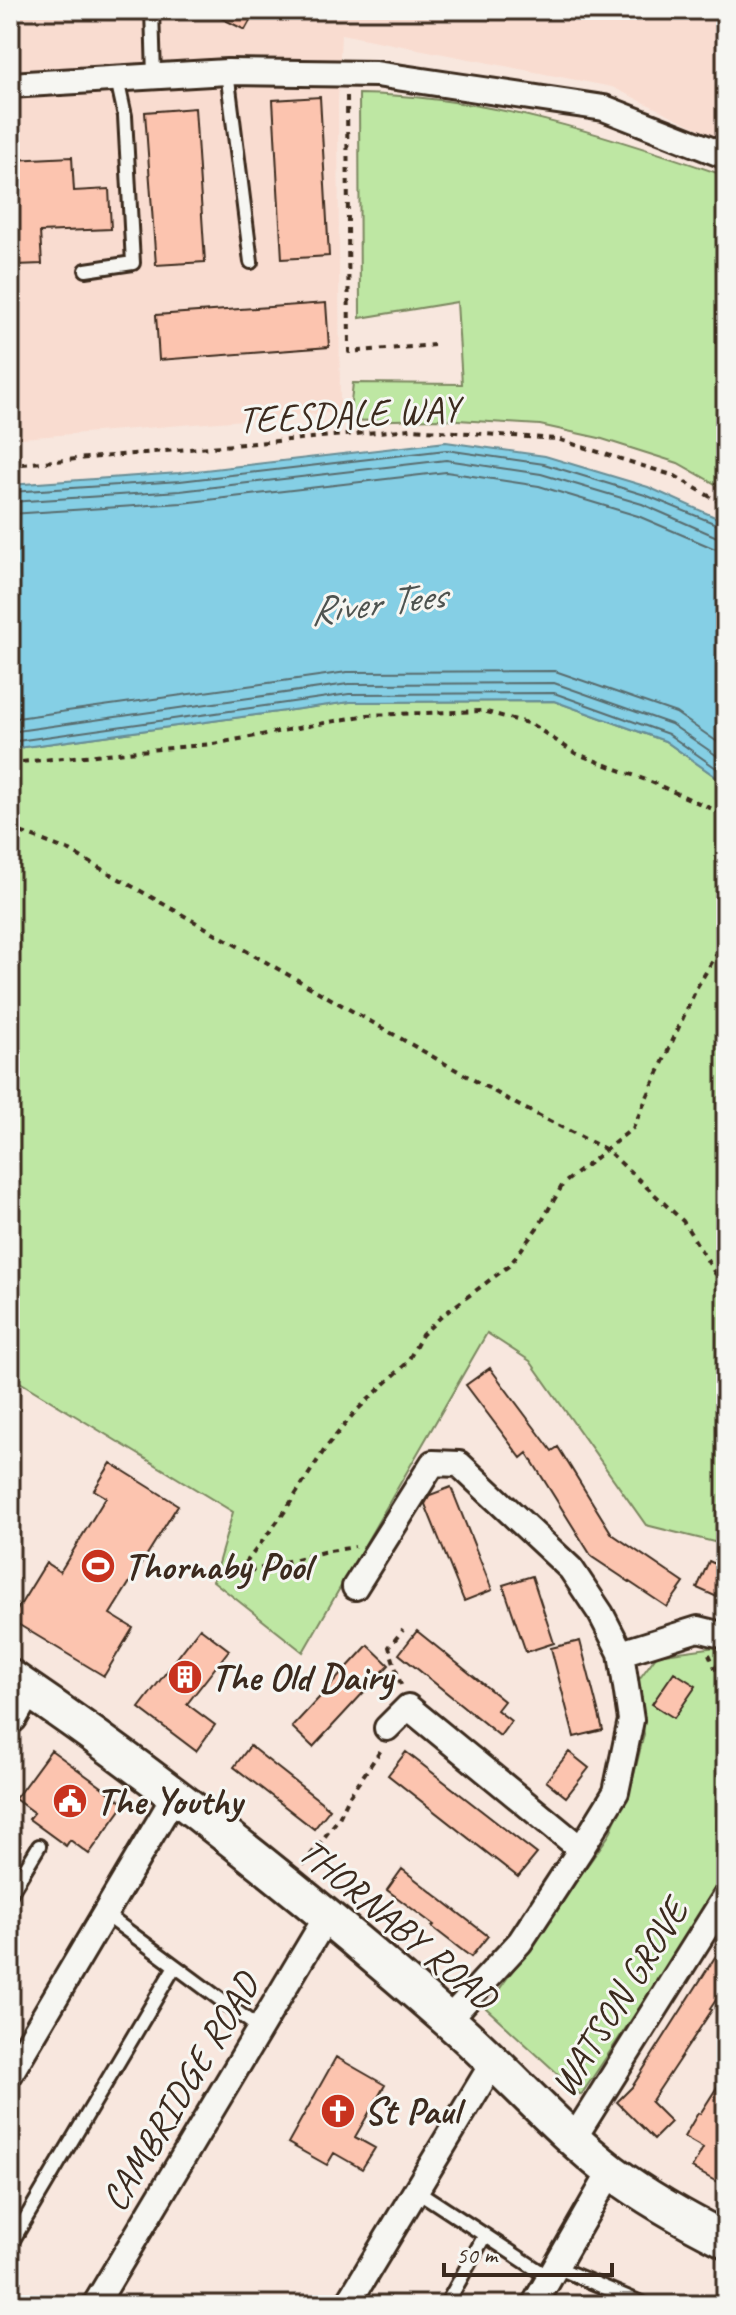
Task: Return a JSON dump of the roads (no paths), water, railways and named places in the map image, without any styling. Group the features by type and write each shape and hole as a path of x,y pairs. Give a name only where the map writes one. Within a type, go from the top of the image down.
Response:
{"street":[{"path":"10,85 227,72 376,74 604,108 726,156"},
{"path":"355,1587 433,1463 459,1464 571,1569 601,1614 621,1653 631,1720 616,1792 520,1942 448,2020"},
{"path":"621,1653 698,1629 726,1636"},
{"name":"THORNABY ROAD","path":"15,1694 175,1795 327,1916 448,2020 611,2171 671,2213 726,2240"},
{"path":"387,1728 408,1707 581,1849"},
{"path":"10,2074 175,1795"},
{"name":"WATSON GROVE","path":"574,2138 726,1896"},
{"name":"CAMBRIDGE ROAD","path":"103,2302 327,1916"},
{"path":"347,2305 494,2061"},
{"path":"534,2305 611,2171"}],"lane":[{"path":"152,10 154,76"},
{"path":"227,72 251,262"},
{"path":"86,270 133,263 125,116 117,79"},
{"path":"10,1894 39,1846"},
{"path":"105,1914 260,2029"},
{"path":"10,2245 175,1966"},
{"path":"416,2190 485,2235 553,2272 646,2305"},
{"path":"446,2305 485,2235"}],"water":[{"name":"River Tees","path":"446,442 545,456 648,487 726,522 726,784 665,741 554,701 350,702 10,749 10,485 179,473"}],"place":[{"name":"Thornaby Pool","path":"98,1566"},
{"name":"The Old Dairy","path":"185,1677"},
{"name":"The Youthy","path":"70,1801"},
{"name":"St Paul","path":"338,2111"}]}
